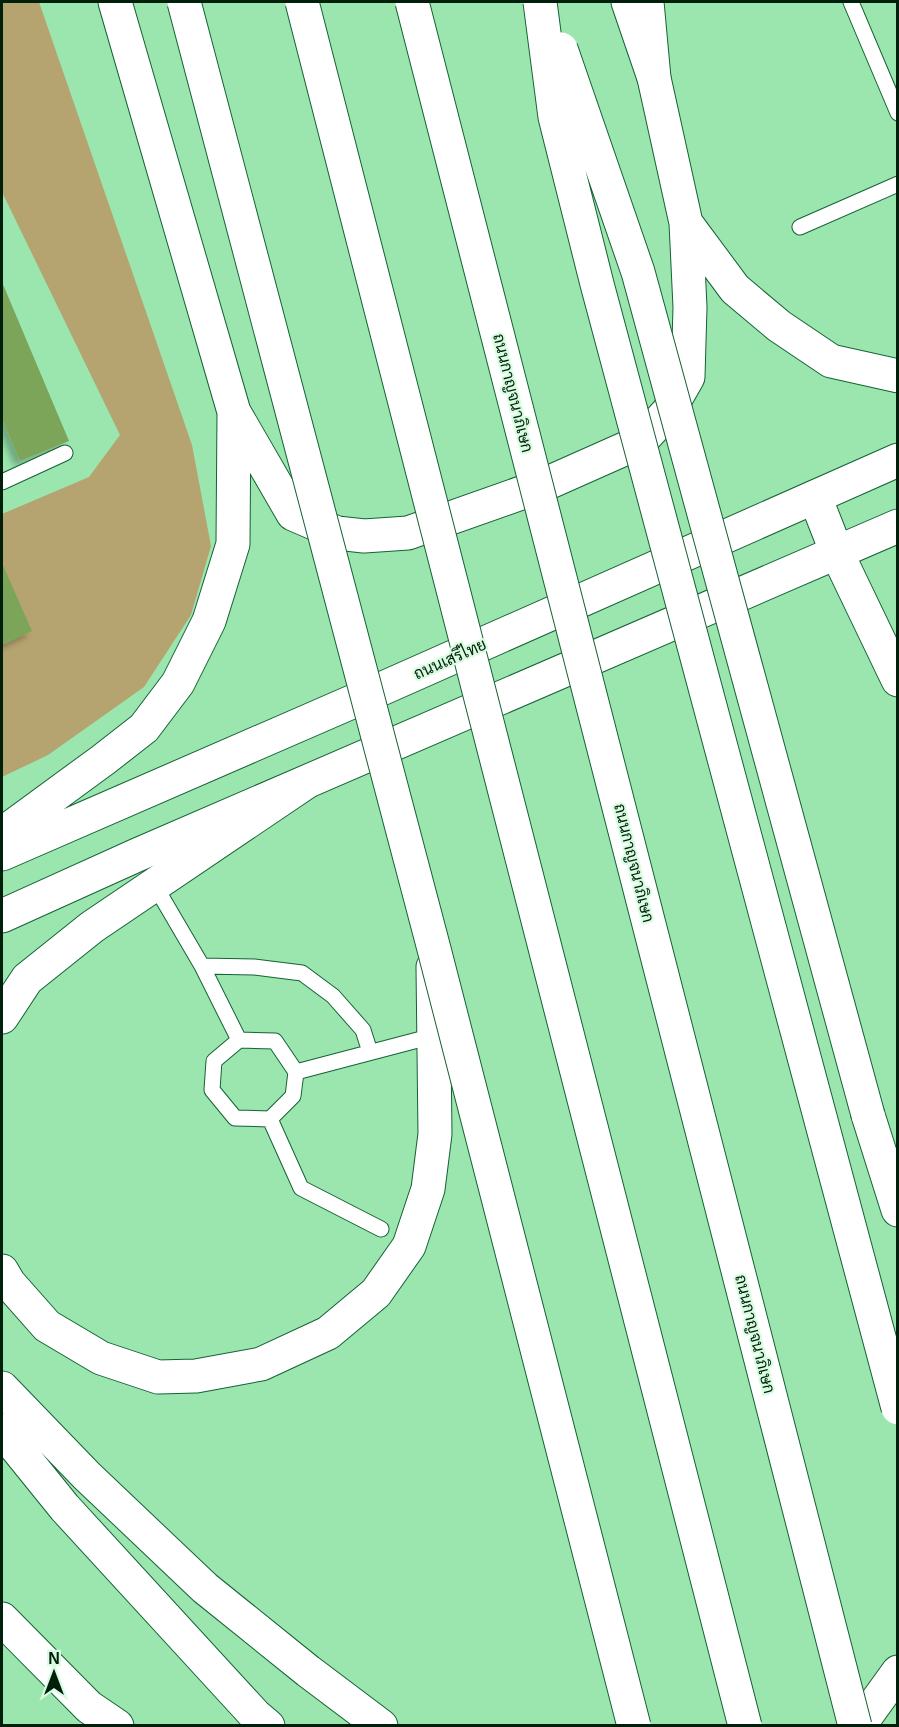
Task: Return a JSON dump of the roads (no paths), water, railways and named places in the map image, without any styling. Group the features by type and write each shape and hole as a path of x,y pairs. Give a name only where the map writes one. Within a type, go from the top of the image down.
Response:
{"main road":[{"path":"115,2 234,412 293,514 337,533 364,536 408,533 541,486 640,442 668,412 688,376 686,223 654,78 628,2"},
{"path":"184,2 434,949 634,1725"},
{"path":"302,2 745,1725"},
{"name":"ถนนกาญจนาภิเษก","path":"412,2 857,1725"},
{"path":"540,2 555,117 594,273 897,1408"},
{"path":"544,2 638,272 868,1115 897,1210"},
{"path":"647,2 654,78"},
{"path":"686,223 735,289 779,326 831,361 897,376"},
{"path":"2,834 144,728 178,683 209,621 233,544 234,412"},
{"name":"ถนนเสรีไทย","path":"2,854 365,697 897,460"},
{"path":"815,497 837,553 897,680"},
{"path":"2,916 137,855 897,526"},
{"path":"2,1017 27,979 92,927 306,783"},
{"path":"2,1270 9,1283 47,1326 101,1358 158,1377 195,1376 261,1364 328,1333 376,1293 410,1246 428,1189 435,1134 434,949"},
{"path":"4,1403 87,1476 205,1588 308,1671 381,1725"},
{"path":"4,1403 65,1508 255,1715 268,1725"},
{"path":"2,1619 89,1707 117,1725"},
{"path":"857,1725 897,1672"}],"lane":[{"path":"851,2 897,113"},
{"path":"800,227 897,184"},
{"path":"2,482 65,453"},
{"path":"154,884 201,966 239,1040"},
{"path":"201,966 254,967 303,973 333,996 363,1030 370,1052"},
{"path":"296,1072 433,1036"},
{"path":"239,1040 275,1041 296,1072 293,1096 270,1119 235,1118 212,1090 214,1061 239,1040"},
{"path":"270,1119 301,1188 381,1229"}]}
